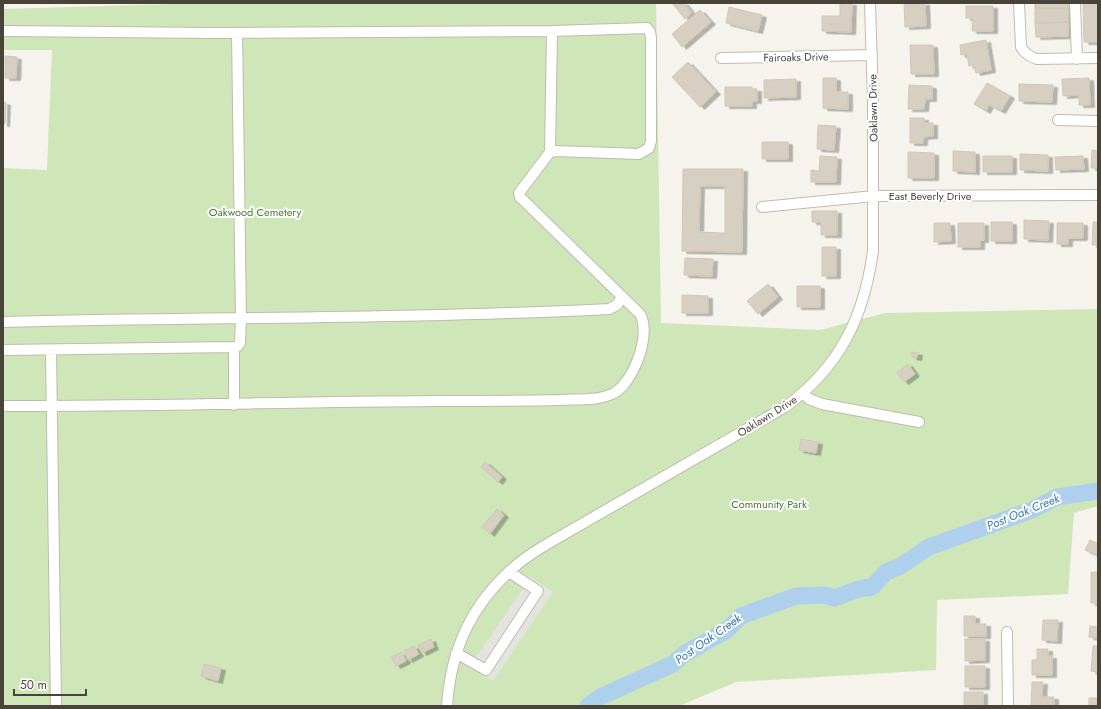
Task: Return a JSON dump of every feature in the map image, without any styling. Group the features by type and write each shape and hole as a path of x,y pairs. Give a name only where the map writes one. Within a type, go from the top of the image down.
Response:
{"street":[{"name":"Oaklawn Drive","path":"447,706 448,688 456,653 465,632 475,612 484,599 509,572 554,540 785,407 803,393 822,374 837,354 850,332 863,302 873,251 874,196 870,3"},
{"path":"1019,3 1021,47 1030,57 1037,59 1098,58"},
{"path":"1075,3 1077,59"},
{"path":"3,31 237,33 552,31 647,28 650,32 651,141 649,148 639,154 550,152"},
{"path":"3,406 234,405 353,402 517,401 595,398 613,394 624,386 632,372 640,352 644,336 643,319 640,314 520,197 519,193 550,152 552,31"},
{"path":"3,350 238,346 240,343 241,318 237,33"},
{"name":"Fairoaks Drive","path":"721,58 872,55"},
{"path":"1058,120 1098,121"},
{"name":"East Beverly Drive","path":"762,207 874,196 1098,195"},
{"path":"3,322 540,313 609,309 617,306 622,297"},
{"path":"234,347 234,405"},
{"path":"51,350 53,406 56,706"},
{"path":"803,393 809,399 822,404 919,422"},
{"path":"456,653 486,670 538,591 509,572"},
{"path":"1007,632 1008,706"}],"green space":[{"path":"209,3 656,3 661,323 820,330 885,313 1098,309 1098,506 1074,513 1068,594 937,600 936,670 736,682 679,706 3,706 3,168 47,170 52,50 3,50 3,9"}],"shaded area":[{"path":"531,577 553,592 493,681 470,666"}],"building":[{"path":"672,3 684,3 692,13 685,19"},
{"path":"840,3 852,3 851,32 822,31 822,16 840,16"},
{"path":"904,3 925,3 926,26 905,27"},
{"path":"1035,3 1068,3 1068,8 1035,8"},
{"path":"1083,3 1098,3 1098,42 1084,42"},
{"path":"966,6 993,6 993,31 972,31 973,18 966,18"},
{"path":"729,7 762,15 758,31 726,23"},
{"path":"1035,8 1068,8 1068,22 1035,23"},
{"path":"700,10 711,22 682,47 672,34"},
{"path":"1068,22 1068,36 1036,37 1035,23"},
{"path":"986,40 991,70 976,73 974,65 969,66 967,54 961,55 960,45"},
{"path":"910,45 933,45 934,74 911,74"},
{"path":"5,56 17,57 16,78 5,78"},
{"path":"688,62 716,92 700,107 672,77"},
{"path":"823,78 836,78 836,92 848,92 848,109 823,108"},
{"path":"1089,78 1090,105 1079,105 1079,95 1063,96 1062,79"},
{"path":"796,79 796,97 764,98 764,80"},
{"path":"987,83 1010,96 1001,111 989,105 986,111 974,104"},
{"path":"1019,84 1053,85 1052,102 1019,101"},
{"path":"909,85 932,86 932,99 925,99 924,109 908,109"},
{"path":"725,87 752,87 752,89 757,89 757,101 752,101 752,106 725,106"},
{"path":"3,102 6,103 5,124 3,124"},
{"path":"910,118 924,118 924,123 933,123 933,136 923,137 923,143 910,143"},
{"path":"818,125 836,126 834,150 817,149"},
{"path":"762,142 788,142 788,159 762,159"},
{"path":"1092,150 1098,151 1098,168 1091,168"},
{"path":"953,151 975,152 975,172 953,171"},
{"path":"908,152 934,153 934,178 908,178"},
{"path":"1020,154 1048,155 1048,171 1020,170"},
{"path":"820,156 837,157 836,182 811,182 811,170 819,171"},
{"path":"983,156 1012,156 1012,172 983,172"},
{"path":"1083,156 1084,169 1056,170 1055,157"},
{"path":"683,169 743,169 742,252 682,251","holes":["700,186 725,186 725,233 699,232"]},
{"path":"812,211 837,211 837,235 821,235 821,222 812,222"},
{"path":"1024,220 1049,221 1048,240 1024,239"},
{"path":"991,222 1012,222 1012,241 991,241"},
{"path":"1093,222 1098,222 1098,245 1092,245"},
{"path":"934,223 950,223 951,241 934,242"},
{"path":"958,223 984,223 984,240 980,240 980,247 958,247"},
{"path":"1057,223 1083,223 1083,238 1068,238 1068,244 1057,244"},
{"path":"822,247 836,247 836,276 822,276"},
{"path":"685,258 713,259 712,276 684,275"},
{"path":"768,284 778,297 758,314 747,301"},
{"path":"797,286 820,286 820,307 797,307"},
{"path":"682,295 708,296 708,313 682,313"},
{"path":"912,352 918,353 917,358 912,357"},
{"path":"908,364 915,374 904,382 897,373"},
{"path":"801,439 818,442 816,453 799,450"},
{"path":"485,462 502,477 498,482 481,467"},
{"path":"497,509 504,515 490,534 482,527"},
{"path":"1090,540 1098,544 1098,556 1085,550"},
{"path":"1091,572 1098,572 1098,603 1091,603"},
{"path":"964,616 975,616 975,624 986,624 986,636 964,636"},
{"path":"1043,620 1058,620 1057,641 1042,640"},
{"path":"1090,626 1098,627 1098,638 1089,637"},
{"path":"431,639 434,647 422,653 418,645"},
{"path":"965,639 985,639 985,660 965,661"},
{"path":"414,646 419,654 408,660 404,651"},
{"path":"1093,646 1098,646 1098,672 1091,671"},
{"path":"1037,649 1048,649 1048,656 1052,656 1052,675 1032,675 1032,660 1037,660"},
{"path":"402,652 406,661 396,666 391,657"},
{"path":"204,664 221,668 218,681 201,676"},
{"path":"965,666 985,666 985,687 965,687"},
{"path":"1032,682 1043,682 1042,697 1054,697 1054,706 1031,706"},
{"path":"964,692 983,692 983,706 964,706"},
{"path":"1089,698 1098,698 1098,706 1089,706"}],"waterway":[{"name":"Post Oak Creek","path":"588,706 600,697 673,664 684,654 727,630 741,616 796,596 825,595 834,598 859,589 872,587 886,572 899,567 929,547 1032,510 1057,497 1098,491"}],"park label":[{"name":"Oakwood Cemetery","path":"255,212"},
{"name":"Community Park","path":"769,504"}]}
